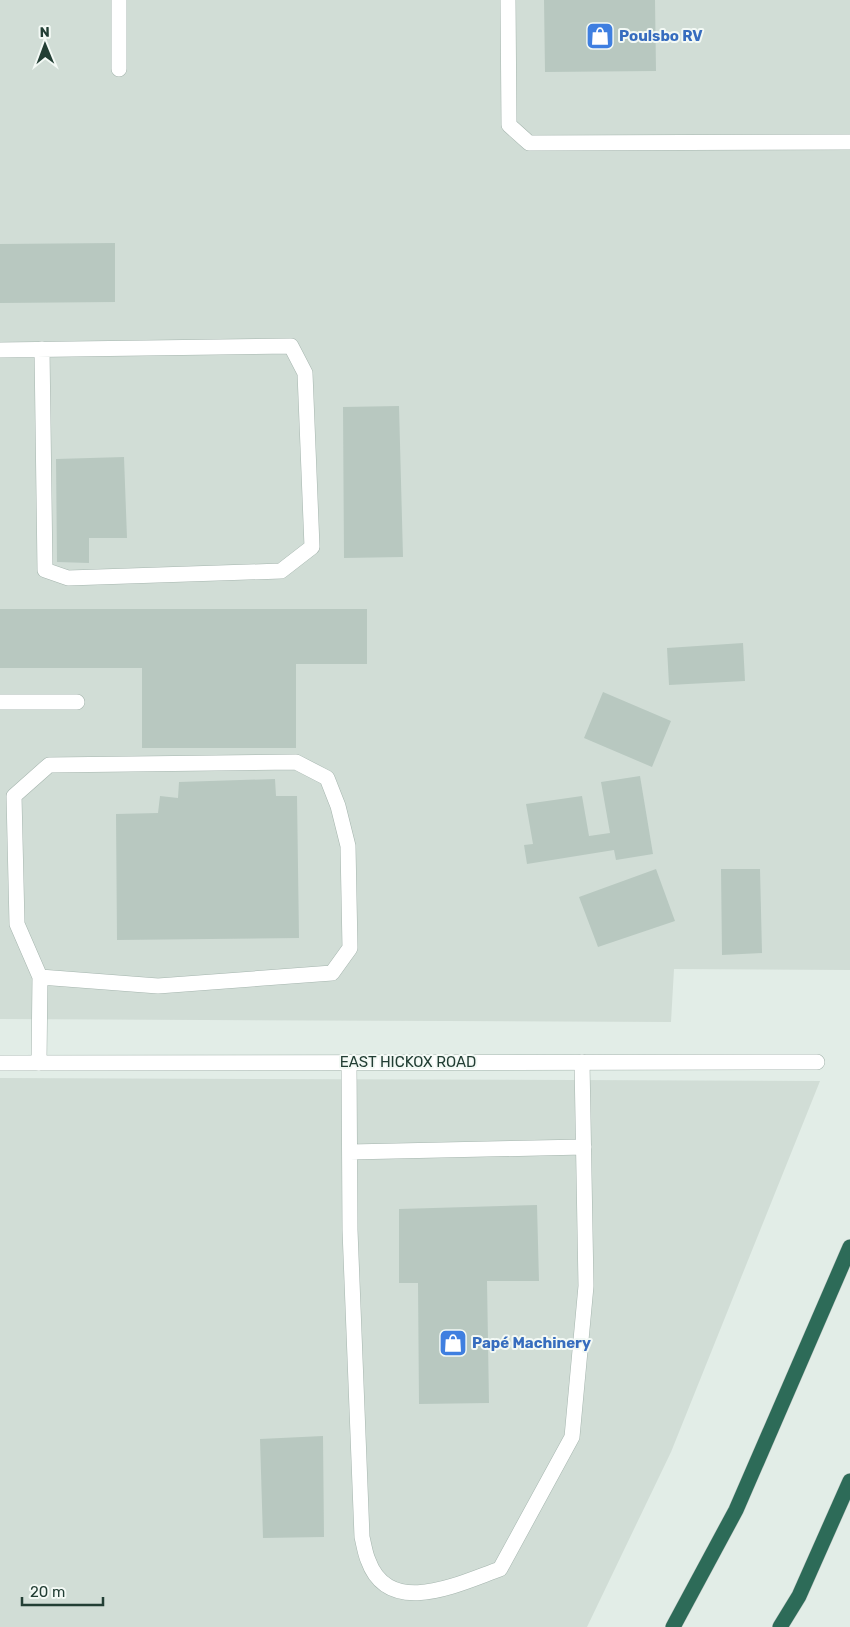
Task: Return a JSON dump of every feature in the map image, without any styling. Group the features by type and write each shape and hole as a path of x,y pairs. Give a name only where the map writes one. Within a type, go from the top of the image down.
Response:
{"highway":[{"path":"673,1627 736,1510 850,1247"},
{"path":"780,1627 798,1596 850,1481"}],"street":[{"path":"119,0 119,69"},
{"path":"508,0 509,125 529,143 850,142"},
{"path":"0,350 42,349 291,346 305,373 312,547 281,572 68,578 45,570 42,349"},
{"path":"0,702 77,702"},
{"path":"39,1063 40,977 17,924 14,796 49,765 296,762 326,778 338,806 348,846 350,948 332,973 158,986 40,977"},
{"path":"350,1062 350,1230 362,1537 368,1561 381,1581 402,1593 434,1593 500,1568 572,1437 586,1286 582,1062"},
{"name":"EAST HICKOX ROAD","path":"0,1063 817,1062"},
{"path":"350,1152 584,1147"}],"shaded area":[{"path":"0,0 850,0 850,970 674,969 671,1022 0,1019"},
{"name":"Papé Machinery","path":"0,1078 820,1081 671,1452 587,1627 0,1627"}],"building":[{"name":"Poulsbo RV","path":"544,0 655,0 656,71 545,72"},
{"path":"115,243 115,302 0,303 0,244"},
{"path":"399,406 403,557 344,558 343,407"},
{"path":"124,457 127,538 89,538 89,563 57,562 56,459"},
{"path":"0,609 367,609 367,664 296,664 296,748 142,748 142,668 0,668"},
{"path":"743,643 745,681 669,685 667,648"},
{"path":"603,692 671,721 652,767 584,738"},
{"path":"640,776 653,854 616,860 614,850 527,864 524,845 533,844 526,804 582,796 589,836 610,833 601,782"},
{"path":"275,779 276,796 297,796 299,938 117,940 116,814 158,813 160,796 178,798 179,782"},
{"path":"656,869 675,921 598,947 579,897"},
{"path":"721,869 760,869 762,953 722,955"},
{"name":"Papé Machinery","path":"537,1205 539,1281 487,1281 489,1403 419,1404 418,1283 399,1283 399,1209"},
{"path":"323,1436 324,1537 263,1538 260,1439"}],"place":[{"name":"Poulsbo RV","path":"600,36"},
{"name":"Papé Machinery","path":"453,1343"}]}
